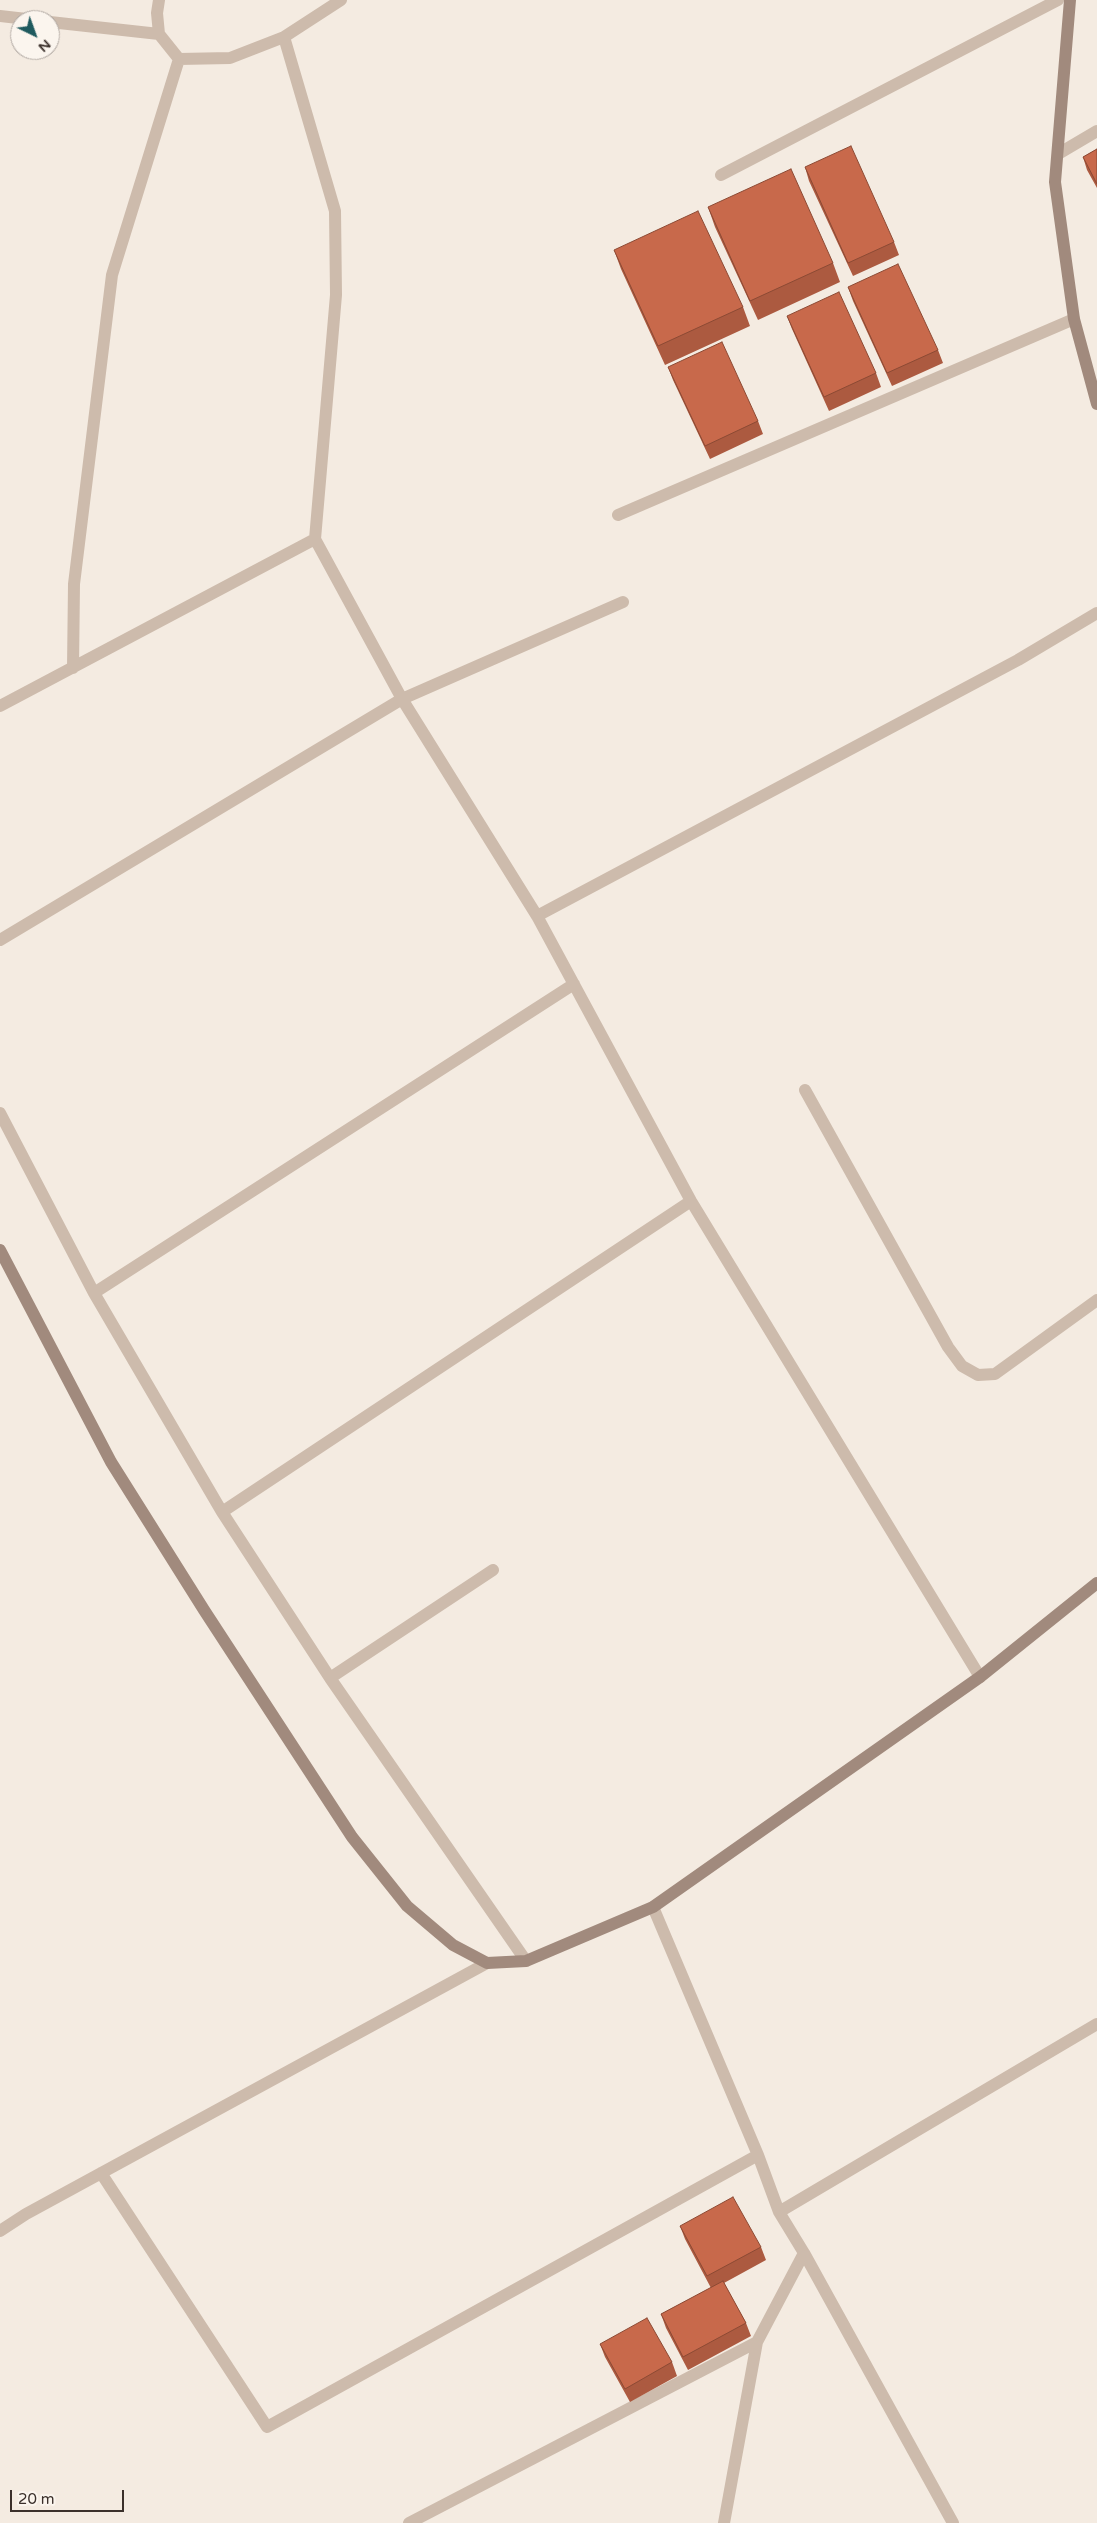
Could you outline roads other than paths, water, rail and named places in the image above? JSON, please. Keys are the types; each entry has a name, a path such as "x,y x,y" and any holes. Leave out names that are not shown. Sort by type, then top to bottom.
{"street":[{"path":"159,0 157,13 159,34 179,59"},
{"path":"179,59 230,58 284,37 341,0"},
{"path":"721,175 1058,0"},
{"path":"1070,0 1055,182 1074,319 1093,370 1097,404"},
{"path":"60,23 159,34"},
{"path":"284,37 335,211 336,295 315,539 402,699 537,916 691,1200 980,1677"},
{"path":"73,668 74,584 112,275 179,59"},
{"path":"1058,154 1097,131"},
{"path":"618,515 1074,319"},
{"path":"0,706 315,539"},
{"path":"0,940 402,699 623,602"},
{"path":"537,916 1018,660 1097,613"},
{"path":"94,1293 574,984"},
{"path":"805,1090 948,1347 962,1366 978,1375 995,1374 1097,1300"},
{"path":"0,1113 94,1293 222,1512 330,1678 526,1961"},
{"path":"222,1512 691,1200"},
{"path":"0,1250 111,1462 204,1610 352,1837 407,1906 453,1945 487,1963"},
{"path":"330,1678 493,1570"},
{"path":"0,2231 26,2214 487,1963 526,1961 653,1907 980,1677 1097,1583"},
{"path":"653,1907 758,2155 778,2212 804,2253 953,2523"},
{"path":"778,2212 1097,2024"},
{"path":"101,2173 267,2427 758,2155"},
{"path":"724,2523 757,2342 804,2253"},
{"path":"409,2523 757,2342"}]}
